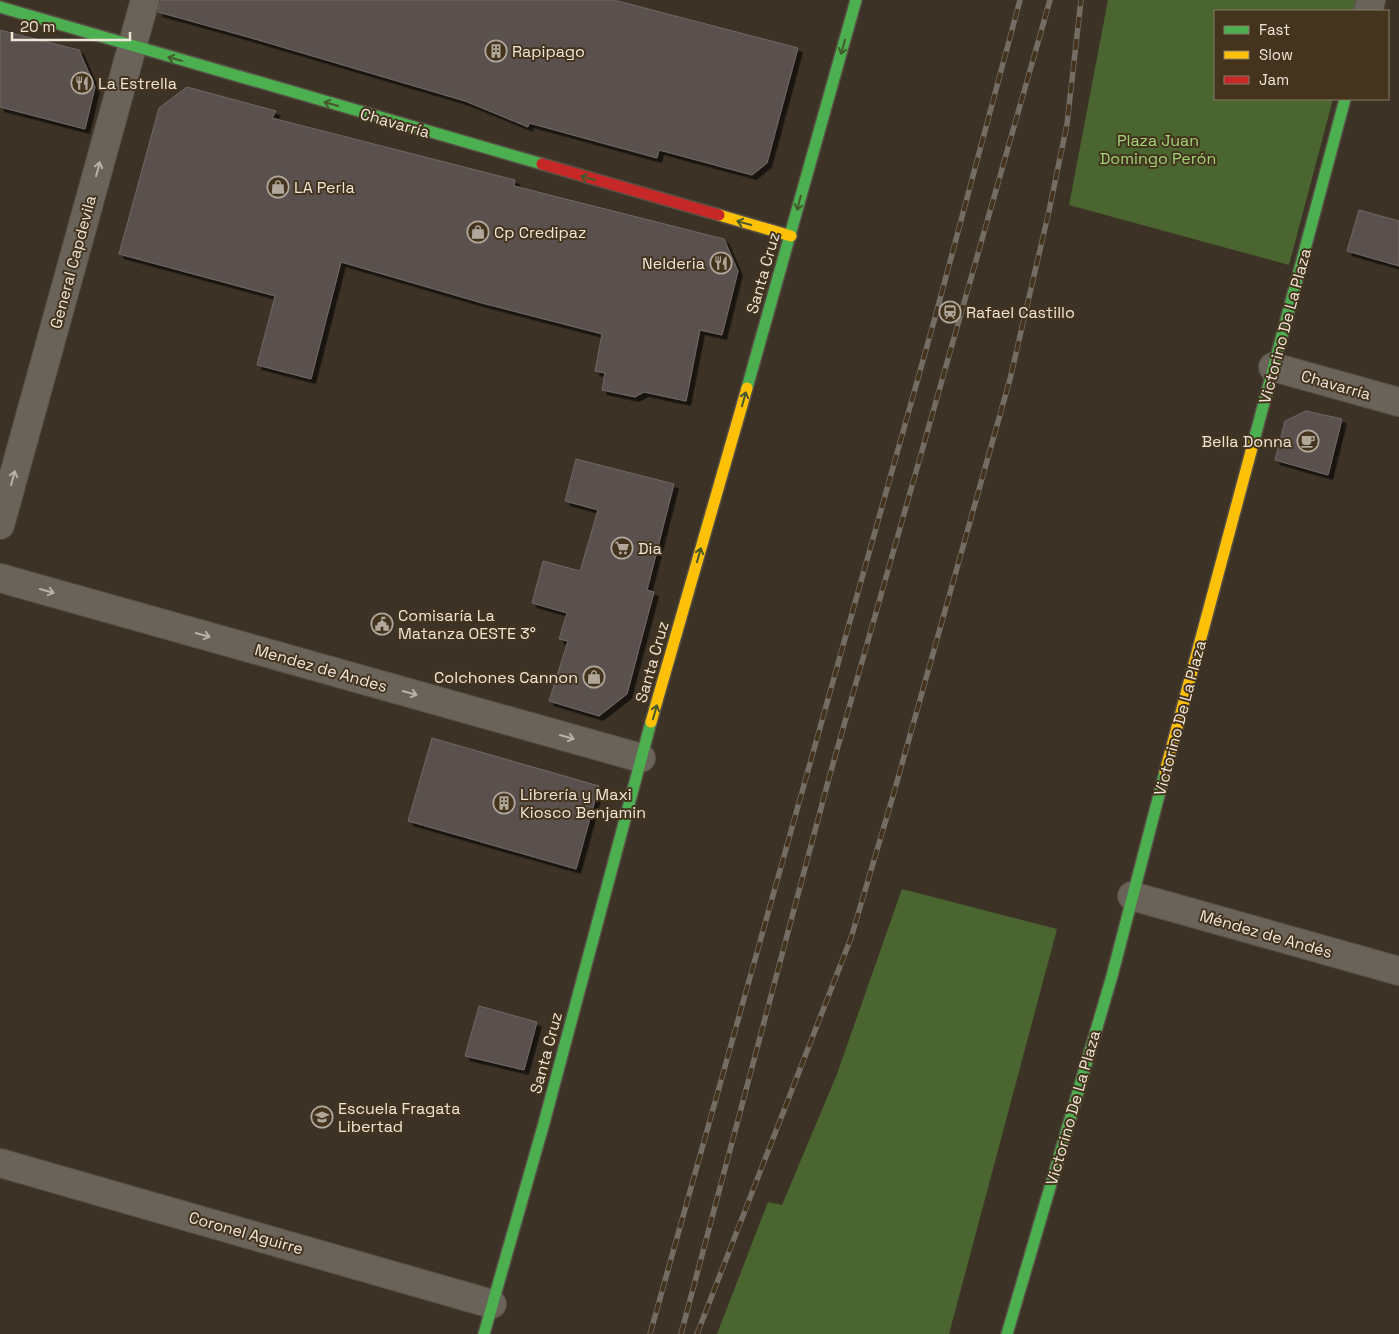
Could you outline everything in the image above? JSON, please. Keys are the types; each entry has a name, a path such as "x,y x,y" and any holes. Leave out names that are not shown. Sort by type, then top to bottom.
{"street":[{"name":"General Capdevila","path":"0,525 145,0"},
{"name":"Santa Cruz","path":"484,1334 544,1124 641,758 791,236 856,0"},
{"name":"Chavarría","path":"0,7 132,47 791,236"},
{"name":"Victorino De La Plaza","path":"1006,1334 1112,976 1345,100"},
{"name":"Chavarría","path":"1273,367 1399,402"},
{"name":"Mendez de Andes","path":"0,578 641,758"},
{"name":"Méndez de Andés","path":"1132,896 1399,972"},
{"name":"Coronel Aguirre","path":"0,1162 492,1304"}],"green space":[{"name":"Plaza Juan Domingo Perón","path":"1108,0 1360,0 1357,10 1214,10 1214,100 1333,100 1289,265 1069,205"},
{"path":"902,889 1057,929 949,1334 717,1334 768,1202 782,1205 837,1074"}],"building":[{"path":"160,0 614,0 798,48 767,163 752,175 659,150 657,158 529,123 528,127 465,101 158,12"},
{"path":"0,30 79,50 95,87 85,129 0,107"},
{"path":"187,87 276,111 272,118 515,180 514,186 724,239 738,271 722,335 700,330 686,401 644,392 635,397 602,390 605,373 595,371 602,334 482,303 341,262 311,379 257,365 275,296 119,254 159,108"},
{"path":"1359,210 1399,221 1399,266 1347,251"},
{"name":"Bella Donna","path":"1306,411 1342,419 1328,475 1275,460 1285,421"},
{"path":"576,459 674,484 647,590 654,592 627,694 599,716 549,701 568,641 559,639 567,613 532,603 543,561 580,571 598,510 565,501"},
{"name":"Librería y Maxi Kiosco Benjamin","path":"432,738 599,786 576,869 408,821"},
{"path":"479,1006 537,1022 524,1070 465,1056"}],"railway":[{"path":"650,1334 936,314 1020,0"},
{"path":"681,1334 829,778 1050,0"},
{"path":"697,1334 851,938 893,796 1010,379 1067,124 1081,0"}],"traffic: fast":[{"path":"747,388 856,0"},
{"path":"0,7 542,164"},
{"path":"1253,444 1345,100"},
{"path":"484,1334 544,1123 651,722"},
{"path":"1007,1334 1112,976 1165,772"}],"traffic: slow":[{"path":"719,215 791,236"},
{"path":"651,722 747,388"},
{"path":"1165,772 1253,444"}],"traffic: jam":[{"path":"542,164 719,215"}],"place":[{"name":"Rapipago","path":"496,51"},
{"name":"La Estrella","path":"82,83"},
{"name":"LA Perla","path":"278,187"},
{"name":"Cp Credipaz","path":"478,232"},
{"name":"Nelderia","path":"721,263"},
{"name":"Rafael Castillo","path":"950,312"},
{"name":"Bella Donna","path":"1308,441"},
{"name":"Dia","path":"622,548"},
{"name":"Comisaría La Matanza OESTE 3°","path":"382,624"},
{"name":"Colchones Cannon","path":"594,677"},
{"name":"Librería y Maxi Kiosco Benjamin","path":"504,803"},
{"name":"Escuela Fragata Libertad","path":"322,1117"}]}
